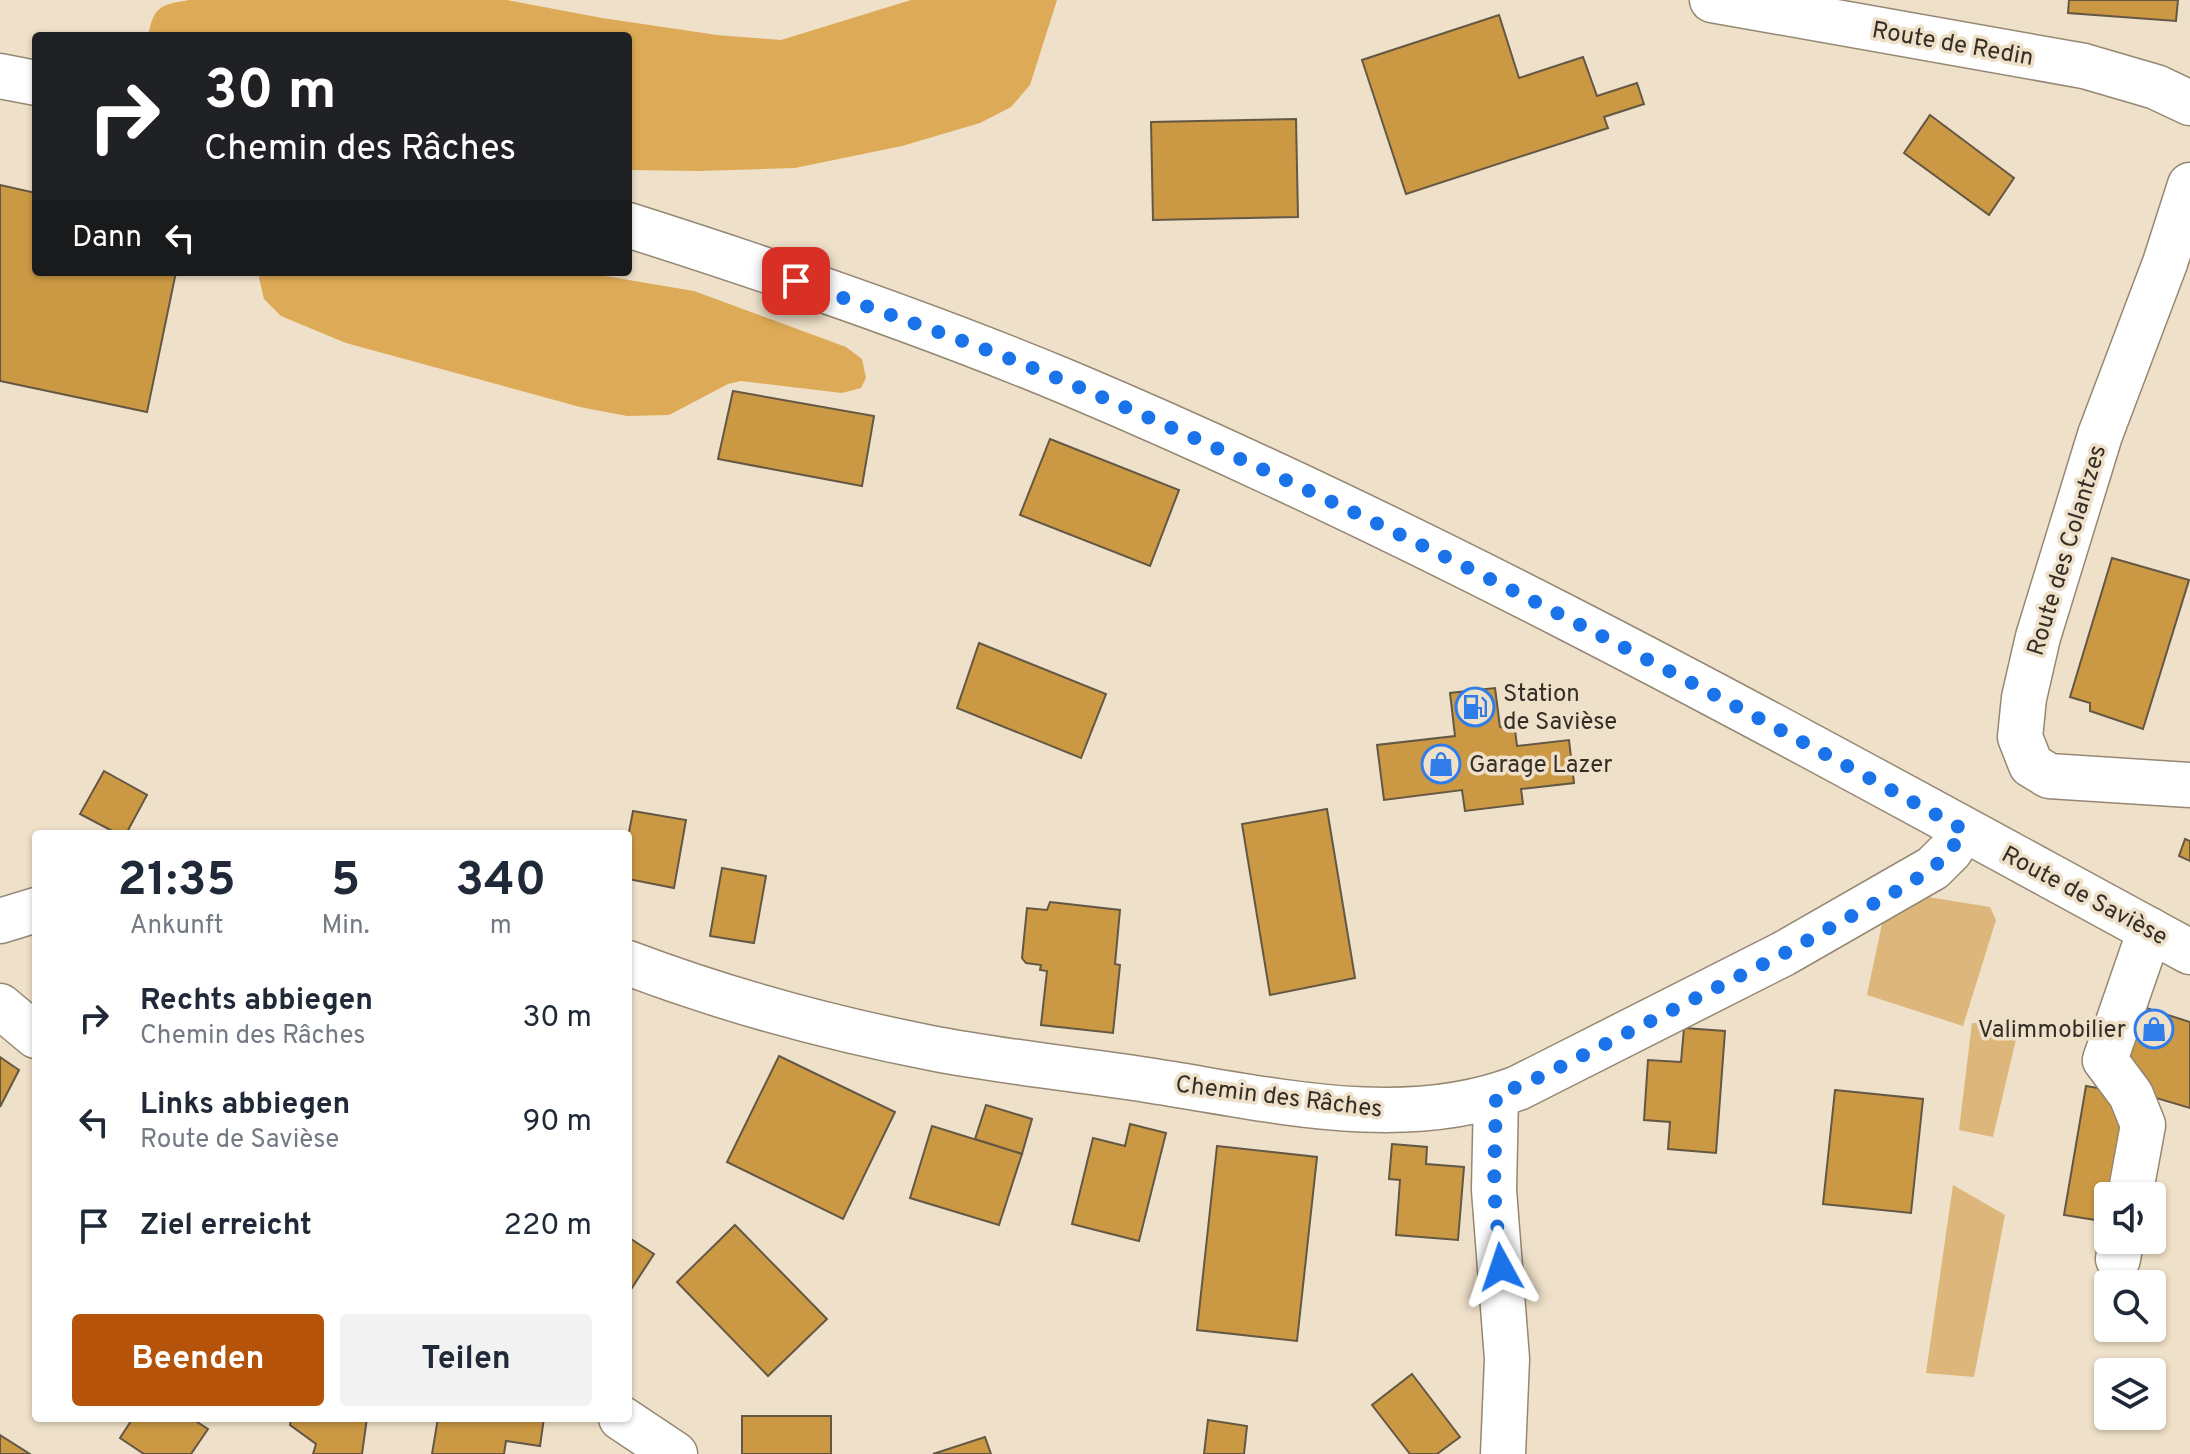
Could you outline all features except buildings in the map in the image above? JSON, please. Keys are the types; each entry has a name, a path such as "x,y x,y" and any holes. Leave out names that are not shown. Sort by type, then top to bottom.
{"street":[{"name":"Route de Redin","path":"1712,0 2084,66 2156,87 2190,103"},
{"path":"0,76 32,82"},
{"name":"Route des Colantzes","path":"2190,185 2165,263 2100,435 2038,637 2024,698 2020,737 2031,765 2049,776 2190,785"},
{"name":"Route de Savièse","path":"632,226 908,321 1067,382 1217,448 1647,658 2190,952"},
{"name":"Chemin des Râches","path":"632,964 741,1001 855,1031 1006,1061 1357,1111 1455,1104 1496,1096 1531,1081 1783,954 1933,868 1950,851 1964,830"},
{"path":"0,921 32,911"},
{"path":"2133,1182 2143,1125 2131,1095 2105,1060 2150,930"},
{"path":"0,1006 32,1033"},
{"path":"1496,1096 1494,1190 1507,1359 1503,1454"},
{"path":"627,1422 675,1454"}],"shaded area":[{"path":"189,0 507,0 717,35 781,40 911,0 1057,0 1030,85 1011,107 980,123 902,146 795,168 699,171 632,170 632,32 149,32 156,13 171,4"},
{"path":"605,276 694,291 846,347 862,359 866,378 861,388 842,393 741,381 728,384 669,415 627,416 580,407 346,343 281,316 264,299 259,278"},
{"path":"1928,897 1990,907 1996,920 1963,1026 1867,995 1883,919"},
{"path":"1972,1023 1995,1023 2017,1035 1993,1137 1959,1130"},
{"path":"1953,1185 2005,1215 1974,1377 1926,1373"}],"place":[{"name":"Station de Savièse","path":"1475,707"},
{"name":"Garage Lazer","path":"1441,764"},
{"name":"Valimmobilier","path":"2154,1029"}],"route":[{"path":"796,281 1067,382 1217,448 1647,658 1964,830 1950,851 1933,868 1902,888 1783,954 1518,1088 1496,1096 1494,1190 1501,1267"}]}
